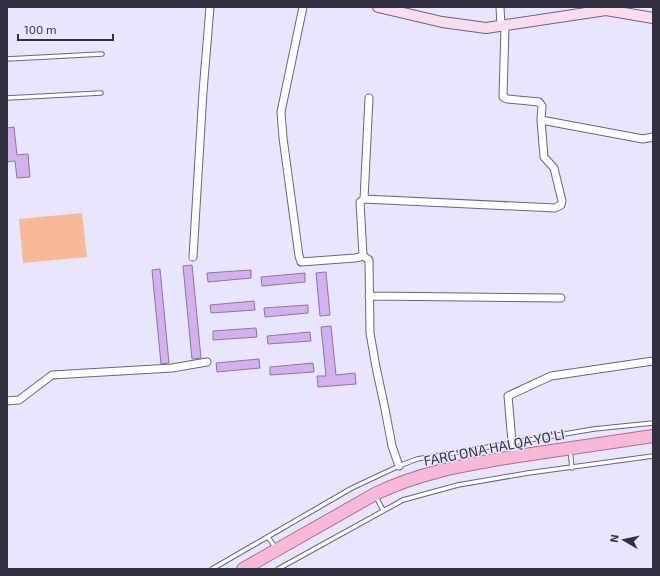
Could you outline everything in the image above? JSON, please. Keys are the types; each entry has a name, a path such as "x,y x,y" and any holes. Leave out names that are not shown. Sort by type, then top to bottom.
{"main road":[{"name":"FARG‘ONA HALQA YO‘LI","path":"243,569 375,494 391,486 428,473 476,463 653,436"}],"street":[{"path":"193,257 203,92 210,7"},
{"path":"303,7 281,112 283,138 299,256 301,262 355,258 362,255"},
{"path":"378,7 442,22 486,28 606,10 653,18"},
{"path":"364,199 555,208 561,205 562,201 554,168 544,157 542,106 539,102 507,99 503,97 503,26 500,7"},
{"path":"369,98 364,199 360,202 362,255 368,260 370,333 392,446 399,466"},
{"path":"542,120 643,139 653,137"},
{"path":"369,296 561,298"},
{"path":"515,457 512,442 508,396 551,376 653,361"},
{"path":"7,401 19,400 52,375 172,368 207,362"}],"lane":[{"path":"7,60 102,54"},
{"path":"7,98 100,93"},
{"path":"212,569 352,488 399,466 430,457 512,442 594,429 653,423"},
{"path":"570,448 572,468"},
{"path":"278,569 403,500 458,485 528,473 653,456"},
{"path":"375,494 383,510"},
{"path":"268,537 277,550"}],"shaded area":[{"path":"82,213 87,257 23,263 19,219"}],"building":[{"path":"14,127 17,155 28,154 30,177 17,178 15,161 7,162 7,128"},
{"path":"192,265 201,358 192,359 183,266"},
{"path":"160,269 169,363 161,364 152,270"},
{"path":"251,270 251,278 208,282 207,273"},
{"path":"326,272 330,315 320,316 316,273"},
{"path":"305,273 305,282 262,286 261,277"},
{"path":"254,301 255,310 211,313 210,305"},
{"path":"308,305 308,313 265,317 264,308"},
{"path":"331,326 336,375 355,373 356,384 318,387 317,376 326,376 321,327"},
{"path":"256,328 257,337 213,340 213,331"},
{"path":"310,332 311,341 268,344 267,336"},
{"path":"259,359 260,368 217,372 216,363"},
{"path":"313,363 314,372 270,375 270,367"}]}
